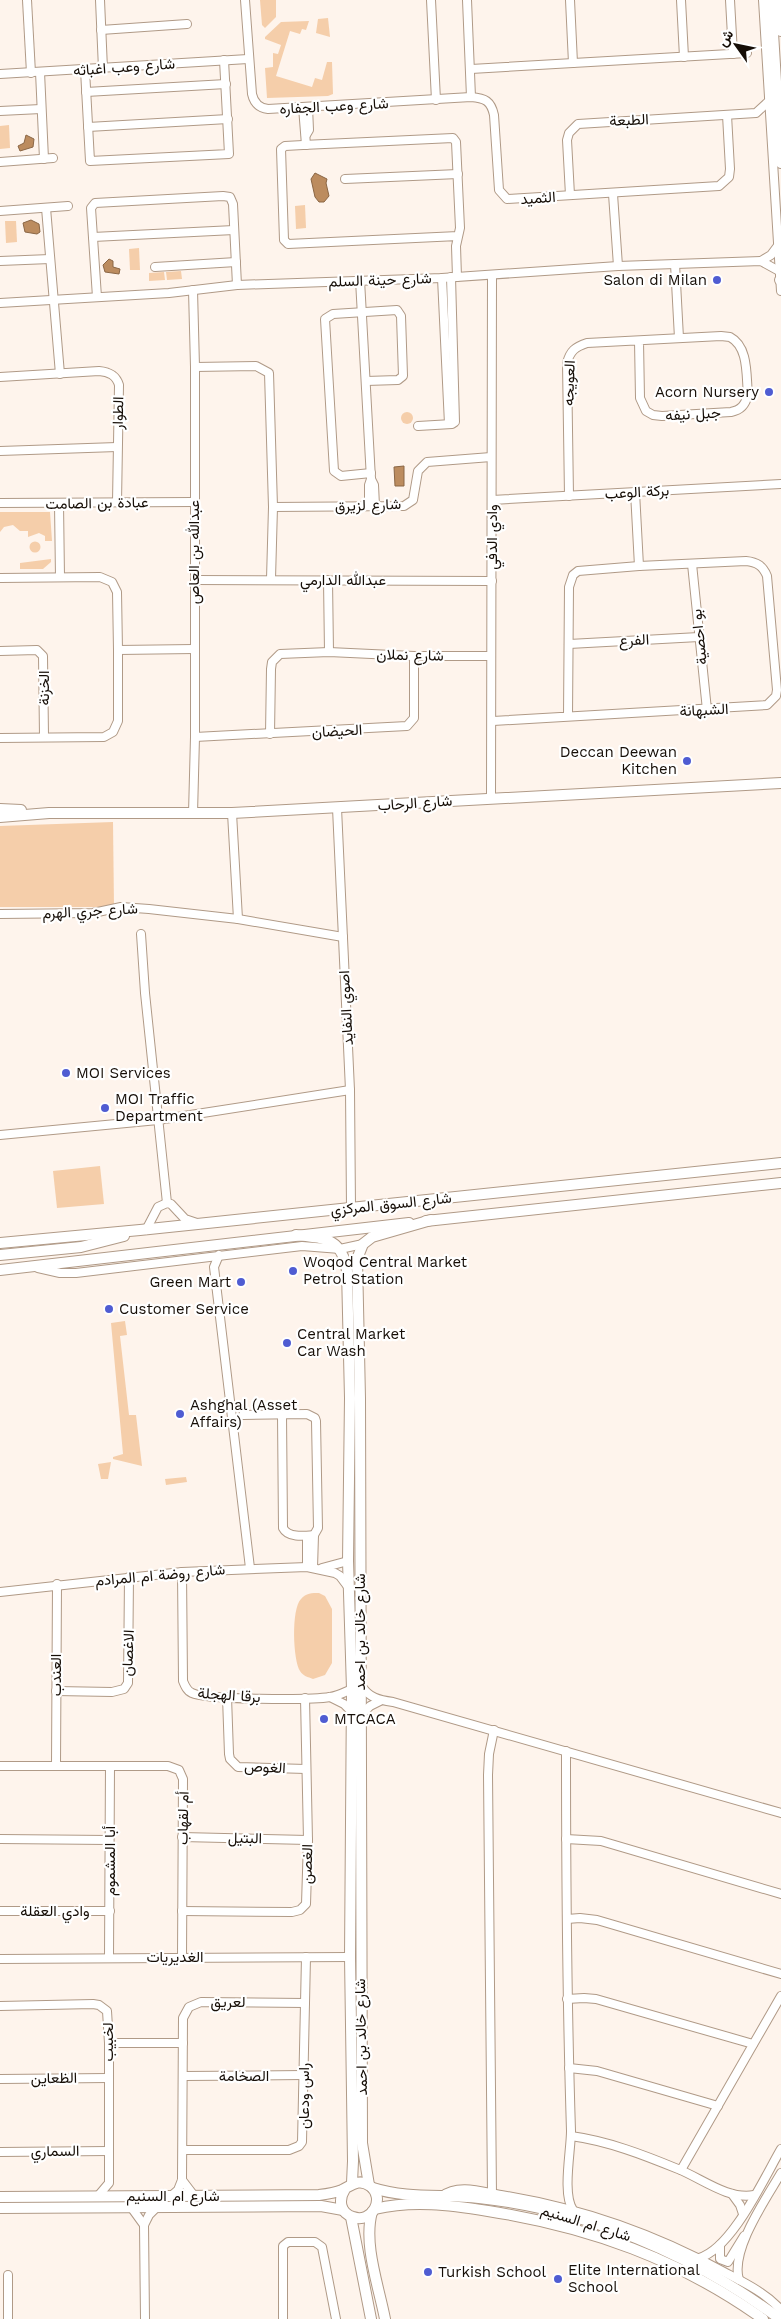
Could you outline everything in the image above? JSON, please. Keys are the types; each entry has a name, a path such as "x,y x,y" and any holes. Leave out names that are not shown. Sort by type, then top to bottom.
{"main road":[{"path":"771,0 781,163"},
{"path":"779,0 781,31"},
{"name":"شارع الرحاب","path":"0,809 49,813 232,813 781,784"},
{"name":"شارع الرحاب","path":"0,817 49,813"},
{"name":"شارع السوق المركزي","path":"0,1241 13,1242 143,1230 781,1163"},
{"name":"شارع السوق المركزي","path":"3,1270 296,1235 781,1183"},
{"path":"363,1244 380,1234 431,1220"},
{"path":"0,1255 94,1245 143,1230"},
{"path":"296,1235 325,1238 340,1249"},
{"name":"شارع خالد بن احمد","path":"363,1244 356,1259 360,1398 356,1713 362,2144 371,2187"},
{"name":"شارع خالد بن احمد","path":"340,1249 346,1261 348,1297 350,1398 348,1561 356,1686"},
{"name":"شارع خالد بن احمد","path":"348,2186 353,2161 350,1957 356,1713"},
{"path":"371,2319 347,2213 341,2198 348,2186 363,2182 371,2187 377,2198 369,2223 369,2238 385,2319"},
{"name":"شارع ام السنيم","path":"0,2197 319,2195 348,2186"},
{"name":"شارع ام السنيم","path":"371,2187 395,2194 479,2198 538,2208 612,2229 690,2263 729,2285 780,2319"},
{"name":"شارع ام السنيم","path":"374,2210 405,2203 467,2208 548,2221 659,2258 724,2293 763,2319"},
{"name":"شارع ام السنيم","path":"0,2208 321,2206 347,2213"},
{"path":"347,2213 362,2218 374,2210"}],"street":[{"path":"27,0 31,73"},
{"path":"100,0 103,69"},
{"name":"شارع وعب الجفاره","path":"245,0 252,94 256,104 268,110 471,97 488,100"},
{"path":"430,0 436,100"},
{"path":"467,0 471,97"},
{"path":"570,0 573,63"},
{"path":"681,0 684,57"},
{"path":"730,0 733,54"},
{"path":"763,0 781,291"},
{"path":"101,30 187,24"},
{"path":"471,69 747,53"},
{"name":"شارع وعب اغباثه","path":"0,74 248,59"},
{"path":"85,70 89,158 93,162 229,154 224,60"},
{"path":"40,72 44,159"},
{"path":"86,92 226,84"},
{"name":"الثميد","path":"488,100 494,115 499,190 504,198 613,194 713,187 725,182 730,169 727,115"},
{"path":"769,101 756,113 770,122"},
{"path":"305,107 303,131 306,135 306,145"},
{"path":"0,111 41,109"},
{"name":"الطبعة","path":"570,195 567,140 569,133 578,124 756,113"},
{"path":"88,127 228,119"},
{"path":"452,424 454,277 456,246 460,228 456,142 453,138 285,146 280,152 284,240 286,243 458,236"},
{"path":"0,162 53,158"},
{"path":"345,179 458,174"},
{"path":"613,194 618,266"},
{"path":"97,298 91,208 94,203 223,196 232,200 237,285"},
{"path":"0,212 68,206"},
{"path":"46,208 52,300 60,374"},
{"path":"93,237 234,230"},
{"path":"777,247 771,255 761,261 780,277"},
{"path":"0,261 50,259"},
{"name":"شارع حينة السلم","path":"0,303 97,298 237,285 442,278 618,266 761,261"},
{"path":"155,266 236,262"},
{"path":"675,264 679,338"},
{"name":"وادي الدفي","path":"491,799 493,721 491,656 492,275"},
{"path":"442,278 452,424"},
{"path":"360,280 371,476 374,485 372,506"},
{"name":"عبدالله بن العاص","path":"193,290 195,367 195,737 193,814"},
{"path":"366,381 398,380 403,376 401,316 399,312 394,310 330,315 325,319 334,471 341,476 371,476"},
{"name":"العويجه","path":"569,496 567,363 573,349 587,343 679,338 721,336 737,341"},
{"name":"جبل نيفه","path":"639,341 642,405 646,411 653,415 662,416 731,412 743,406 748,395 743,352 737,341"},
{"path":"195,367 256,366 269,372 273,507 271,579"},
{"name":"الطوار","path":"0,377 107,372 117,379 119,385 117,502"},
{"path":"418,426 452,424"},
{"name":"الطوار","path":"0,452 117,447"},
{"name":"شارع لزيرق","path":"273,507 404,506 409,504 416,494 418,471 427,462 491,457"},
{"name":"بركة الوعب","path":"492,500 781,484"},
{"path":"635,492 639,566"},
{"name":"عبادة بن الصامت","path":"0,503 194,502"},
{"path":"59,504 60,577"},
{"name":"الشبهانة","path":"493,721 760,707 772,702 778,690 777,636 767,576 759,564 746,561 639,566 586,570 574,575 568,587 568,716"},
{"name":"بو احصية","path":"692,564 707,710"},
{"path":"0,578 100,577 112,582 117,592 118,650 118,721 113,732 104,736 0,738"},
{"name":"عبدالله الدارمي","path":"195,580 492,581"},
{"path":"328,580 329,652"},
{"name":"الفرع","path":"569,644 699,637"},
{"path":"118,650 194,649"},
{"name":"الخزنة","path":"0,651 37,650 43,656 44,736"},
{"name":"شارع نملان","path":"270,734 271,669 275,658 286,653 329,652 414,656 491,656"},
{"name":"الحيضان","path":"195,737 407,726 414,718 414,656"},
{"name":"اصوي النفايد","path":"338,808 350,1090 351,1208"},
{"path":"232,813 238,918"},
{"name":"شارع جري الهرم","path":"0,914 93,913 121,907 238,918 343,937"},
{"path":"141,934 167,1203"},
{"path":"0,1135 158,1120 350,1090"},
{"path":"143,1230 158,1207 167,1203 171,1204 186,1219 198,1224"},
{"name":"شارع السوق المركزي","path":"31,1266 60,1273 76,1273 204,1256 302,1246 340,1249 363,1244"},
{"path":"219,1255 214,1267 250,1568"},
{"path":"204,1256 214,1267"},
{"path":"243,1415 307,1414 316,1421 318,1528 310,1535 288,1534 283,1528 282,1415"},
{"path":"310,1535 313,1568"},
{"name":"شارع روضة ام المرادم","path":"0,1592 56,1584 182,1572 250,1568 313,1568 348,1561"},
{"name":"شارع روضة ام المرادم","path":"313,1568 340,1576 349,1588"},
{"name":"برقا الهجلة","path":"182,1572 185,1687 193,1694 227,1697 330,1697 356,1686"},
{"name":"الاغصان","path":"56,1691 112,1692 124,1688 128,1683 129,1577"},
{"name":"العندب","path":"56,1584 56,1766"},
{"path":"356,1686 380,1701 393,1702 494,1730 781,1813"},
{"name":"الغوص","path":"227,1697 228,1754 233,1763 238,1767 306,1769"},
{"path":"330,1697 356,1713 380,1701"},
{"name":"الغصن","path":"182,1911 292,1912 300,1910 306,1900 308,1840 305,1698"},
{"path":"492,2194 488,1775 490,1746 494,1730"},
{"path":"566,1751 567,1999 571,2136 568,2198 573,2210"},
{"name":"أم لقهاب","path":"0,1766 168,1766 179,1770 183,1779 182,1957"},
{"name":"أبا المشموم","path":"109,1957 110,1766"},
{"name":"البتيل","path":"182,1836 308,1840"},
{"path":"0,1839 109,1840"},
{"path":"566,1839 601,1841 781,1894"},
{"name":"وادي العقلة","path":"0,1911 110,1911"},
{"path":"567,1920 580,1918 597,1920 781,1974"},
{"name":"راس ودعان","path":"183,2150 289,2150 299,2146 304,2137 306,1957"},
{"name":"الغديريات","path":"0,1959 350,1957"},
{"path":"682,2170 781,1996"},
{"path":"567,1999 596,1999 753,2044"},
{"name":"لعريق","path":"182,2180 184,2018 189,2006 194,2004 305,2003"},
{"name":"لخبيب","path":"0,2006 99,2006 107,2012 109,2043 109,2183"},
{"path":"109,2043 183,2043"},
{"path":"569,2068 597,2071 718,2106"},
{"name":"الصخامة","path":"184,2076 304,2075"},
{"name":"الظعاين","path":"0,2079 108,2078"},
{"path":"571,2136 619,2146 682,2170 732,2194 741,2196 754,2195"},
{"path":"698,2258 712,2252 720,2245 743,2214 781,2148"},
{"name":"السماري","path":"0,2152 109,2150"},
{"path":"739,2280 737,2261 750,2230 781,2172"},
{"path":"182,2180 195,2197"},
{"path":"170,2197 178,2190 182,2180"},
{"path":"98,2196 109,2183 121,2196"},
{"path":"442,2196 456,2189 492,2194 560,2206 633,2229 698,2258 739,2280 781,2310"},
{"path":"732,2194 738,2201 743,2214"},
{"path":"560,2206 568,2198"},
{"path":"131,2207 144,2225"},
{"path":"145,2319 144,2225 149,2215 157,2207"},
{"path":"720,2245 720,2260 728,2262 738,2243 750,2230"},
{"path":"283,2319 283,2248 288,2242 315,2242 322,2247 336,2319"},
{"path":"8,2276 8,2319"}],"shaded area":[{"path":"260,0 276,0 276,17 265,28 262,25"},
{"path":"328,18 330,37 316,33 318,19"},
{"path":"309,21 306,30 302,29 300,34 290,31 276,76 312,87 315,78 322,80 327,62 332,62 333,94 328,96 267,98 265,68 273,67 273,53 278,54 281,45 265,39 265,37 281,22"},
{"path":"9,125 10,148 0,149 0,126"},
{"path":"26,135 34,139 33,147 20,151 18,146 24,143"},
{"path":"315,173 327,179 329,196 324,202 319,202 315,197 311,179"},
{"path":"305,205 306,228 296,229 295,206"},
{"path":"31,220 39,224 40,232 37,234 25,232 23,223"},
{"path":"5,221 16,221 17,242 6,243"},
{"path":"139,248 140,270 130,270 129,249"},
{"path":"109,259 113,261 113,267 120,269 119,274 105,272 103,265"},
{"path":"181,271 182,279 167,280 166,272"},
{"path":"164,272 165,280 149,281 149,273"},
{"path":"405,412 409,412 413,418 409,424 405,424 401,420 401,416"},
{"path":"404,466 404,486 395,486 394,467"},
{"path":"0,512 50,512 52,541 45,541 45,536 39,533 28,537 28,531 20,531 13,525 4,527 0,532"},
{"path":"35,541 41,547 35,553 29,547"},
{"path":"51,559 51,562 43,569 20,569 20,563"},
{"path":"113,822 114,907 0,907 0,826"},
{"path":"100,1166 104,1204 57,1208 53,1171"},
{"path":"125,1321 127,1335 120,1336 129,1415 136,1415 142,1466 113,1459 113,1457 123,1454 111,1323"},
{"path":"111,1462 108,1479 101,1479 98,1464"},
{"path":"186,1477 187,1482 166,1485 165,1479"},
{"path":"319,1593 325,1596 332,1609 332,1663 325,1675 313,1679 300,1671 296,1657 294,1623 301,1599 307,1594"}],"place":[{"name":"Salon di Milan","path":"717,280"},
{"name":"Acorn Nursery","path":"769,392"},
{"name":"Deccan Deewan Kitchen","path":"687,761"},
{"name":"MOI Services","path":"66,1073"},
{"name":"MOI Traffic Department","path":"105,1108"},
{"name":"Woqod Central Market Petrol Station","path":"293,1271"},
{"name":"Green Mart","path":"241,1282"},
{"name":"Customer Service","path":"109,1309"},
{"name":"Central Market Car Wash","path":"287,1343"},
{"name":"Ashghal (Asset Affairs)","path":"180,1414"},
{"name":"MTCACA","path":"324,1719"},
{"name":"Turkish School","path":"428,2272"},
{"name":"Elite International School","path":"558,2279"}]}
